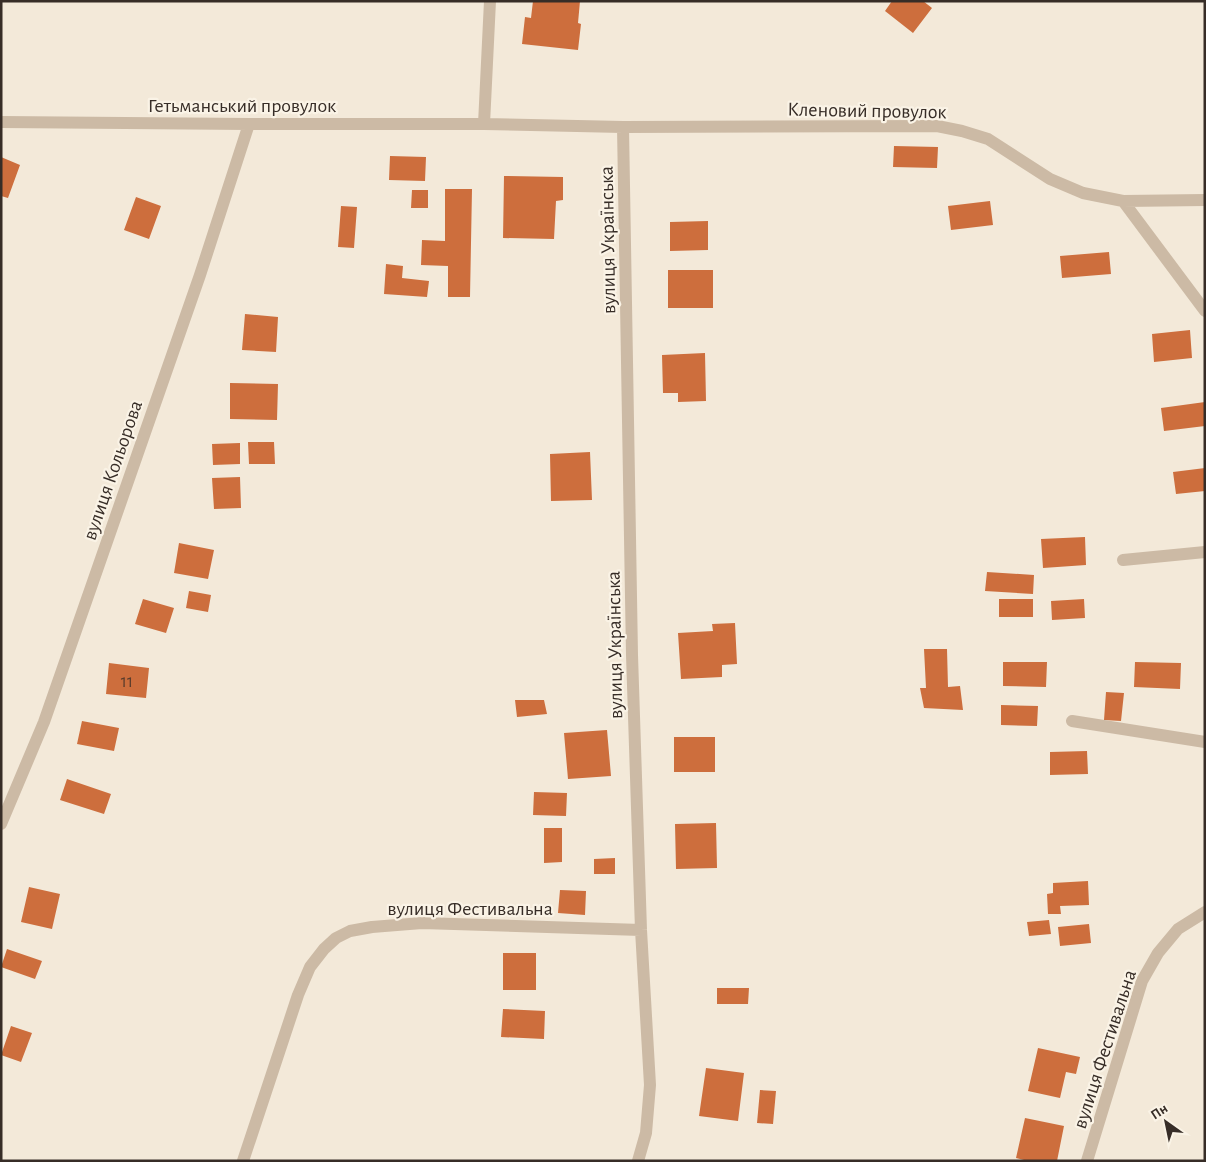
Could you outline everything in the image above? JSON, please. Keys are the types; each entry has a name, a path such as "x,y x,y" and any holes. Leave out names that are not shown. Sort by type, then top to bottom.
{"street":[{"path":"484,124 490,1"},
{"name":"Гетьманський провулок","path":"1,122 484,124 623,127"},
{"name":"вулиця Кольорова","path":"1,824 51,703 200,275 249,124"},
{"name":"Кленовий провулок","path":"623,127 937,126 988,139 1050,179 1083,193 1123,201 1205,200"},
{"name":"вулиця Українська","path":"623,127 632,654 641,930 650,1085 646,1133 638,1161"},
{"path":"1123,201 1205,311"},
{"path":"1123,560 1205,552"},
{"path":"1072,722 1205,742"},
{"name":"вулиця Фестивальна","path":"1087,1161 1142,981 1158,953 1178,929 1205,912"},
{"name":"вулиця Фестивальна","path":"243,1161 298,995 310,967 324,949 336,938 350,931 372,927 422,924 641,930"}],"building":[{"path":"533,1 580,1 578,23 581,24 578,50 522,44 525,17 531,18"},
{"path":"892,1 923,1 932,8 913,33 885,11"},
{"path":"894,146 938,147 937,168 893,167"},
{"path":"390,156 426,157 425,181 389,180"},
{"path":"1,157 20,165 8,198 1,196"},
{"path":"504,176 563,177 563,200 556,201 554,239 503,238"},
{"path":"445,189 472,189 470,297 448,297 448,266 421,265 422,240 445,241"},
{"path":"412,190 428,190 428,208 411,208"},
{"path":"136,197 161,206 149,239 124,230"},
{"path":"990,201 993,225 951,230 948,206"},
{"path":"341,206 357,207 354,248 338,247"},
{"path":"708,221 708,250 670,251 670,222"},
{"path":"1109,252 1111,274 1062,278 1060,256"},
{"path":"386,264 403,266 402,278 429,281 427,297 384,294"},
{"path":"668,270 713,270 713,308 668,308"},
{"path":"245,314 278,317 276,352 242,350"},
{"path":"1190,330 1192,358 1154,362 1152,334"},
{"path":"705,353 706,401 678,402 678,393 663,393 662,355"},
{"path":"230,383 278,384 277,420 230,419"},
{"path":"1205,402 1205,426 1164,431 1161,408"},
{"path":"248,442 274,442 275,464 249,464"},
{"path":"240,443 240,464 213,465 212,444"},
{"path":"590,452 592,500 551,501 550,454"},
{"path":"1205,468 1205,491 1176,494 1173,472"},
{"path":"240,477 241,508 214,509 212,478"},
{"path":"1085,537 1086,565 1043,568 1041,539"},
{"path":"179,543 214,550 208,579 174,573"},
{"path":"987,572 1034,575 1033,594 985,591"},
{"path":"189,591 211,595 208,612 186,608"},
{"path":"143,599 174,608 166,633 135,624"},
{"path":"999,599 1033,599 1033,617 999,617"},
{"path":"1084,599 1085,618 1052,620 1051,601"},
{"path":"735,623 737,664 722,665 722,677 681,679 678,633 713,631 712,624"},
{"path":"924,649 947,649 948,687 960,686 963,710 924,708 920,688 926,688"},
{"path":"1003,662 1047,662 1046,687 1003,686"},
{"path":"1135,662 1181,663 1180,689 1134,687"},
{"path":"109,663 149,668 146,698 106,694"},
{"path":"1106,692 1124,693 1121,721 1104,720"},
{"path":"515,700 544,700 547,714 517,717"},
{"path":"1001,705 1038,706 1037,726 1001,725"},
{"path":"82,721 119,728 114,751 77,744"},
{"path":"607,730 611,776 568,779 564,733"},
{"path":"674,737 715,737 715,772 674,772"},
{"path":"1087,751 1088,774 1050,775 1050,752"},
{"path":"67,779 111,794 104,814 60,800"},
{"path":"534,792 567,793 566,816 533,815"},
{"path":"716,823 717,868 676,869 675,824"},
{"path":"544,828 562,828 562,862 544,863"},
{"path":"615,858 615,874 594,874 594,859"},
{"path":"1088,881 1089,905 1060,906 1061,914 1048,914 1047,894 1053,893 1053,883"},
{"path":"29,887 60,894 52,929 21,922"},
{"path":"560,890 586,891 585,915 558,913"},
{"path":"1049,920 1051,934 1029,936 1027,922"},
{"path":"1089,924 1091,943 1060,946 1058,927"},
{"path":"7,949 42,961 35,979 1,967"},
{"path":"503,953 536,953 536,990 503,990"},
{"path":"717,988 749,988 748,1004 717,1004"},
{"path":"503,1009 545,1011 544,1039 501,1037"},
{"path":"11,1026 32,1033 21,1062 1,1055"},
{"path":"1038,1048 1080,1057 1076,1074 1066,1072 1060,1098 1028,1091"},
{"path":"706,1068 744,1073 738,1121 699,1116"},
{"path":"760,1090 776,1091 773,1124 757,1123"},
{"path":"1025,1118 1064,1126 1057,1161 1028,1161 1016,1158"}]}
